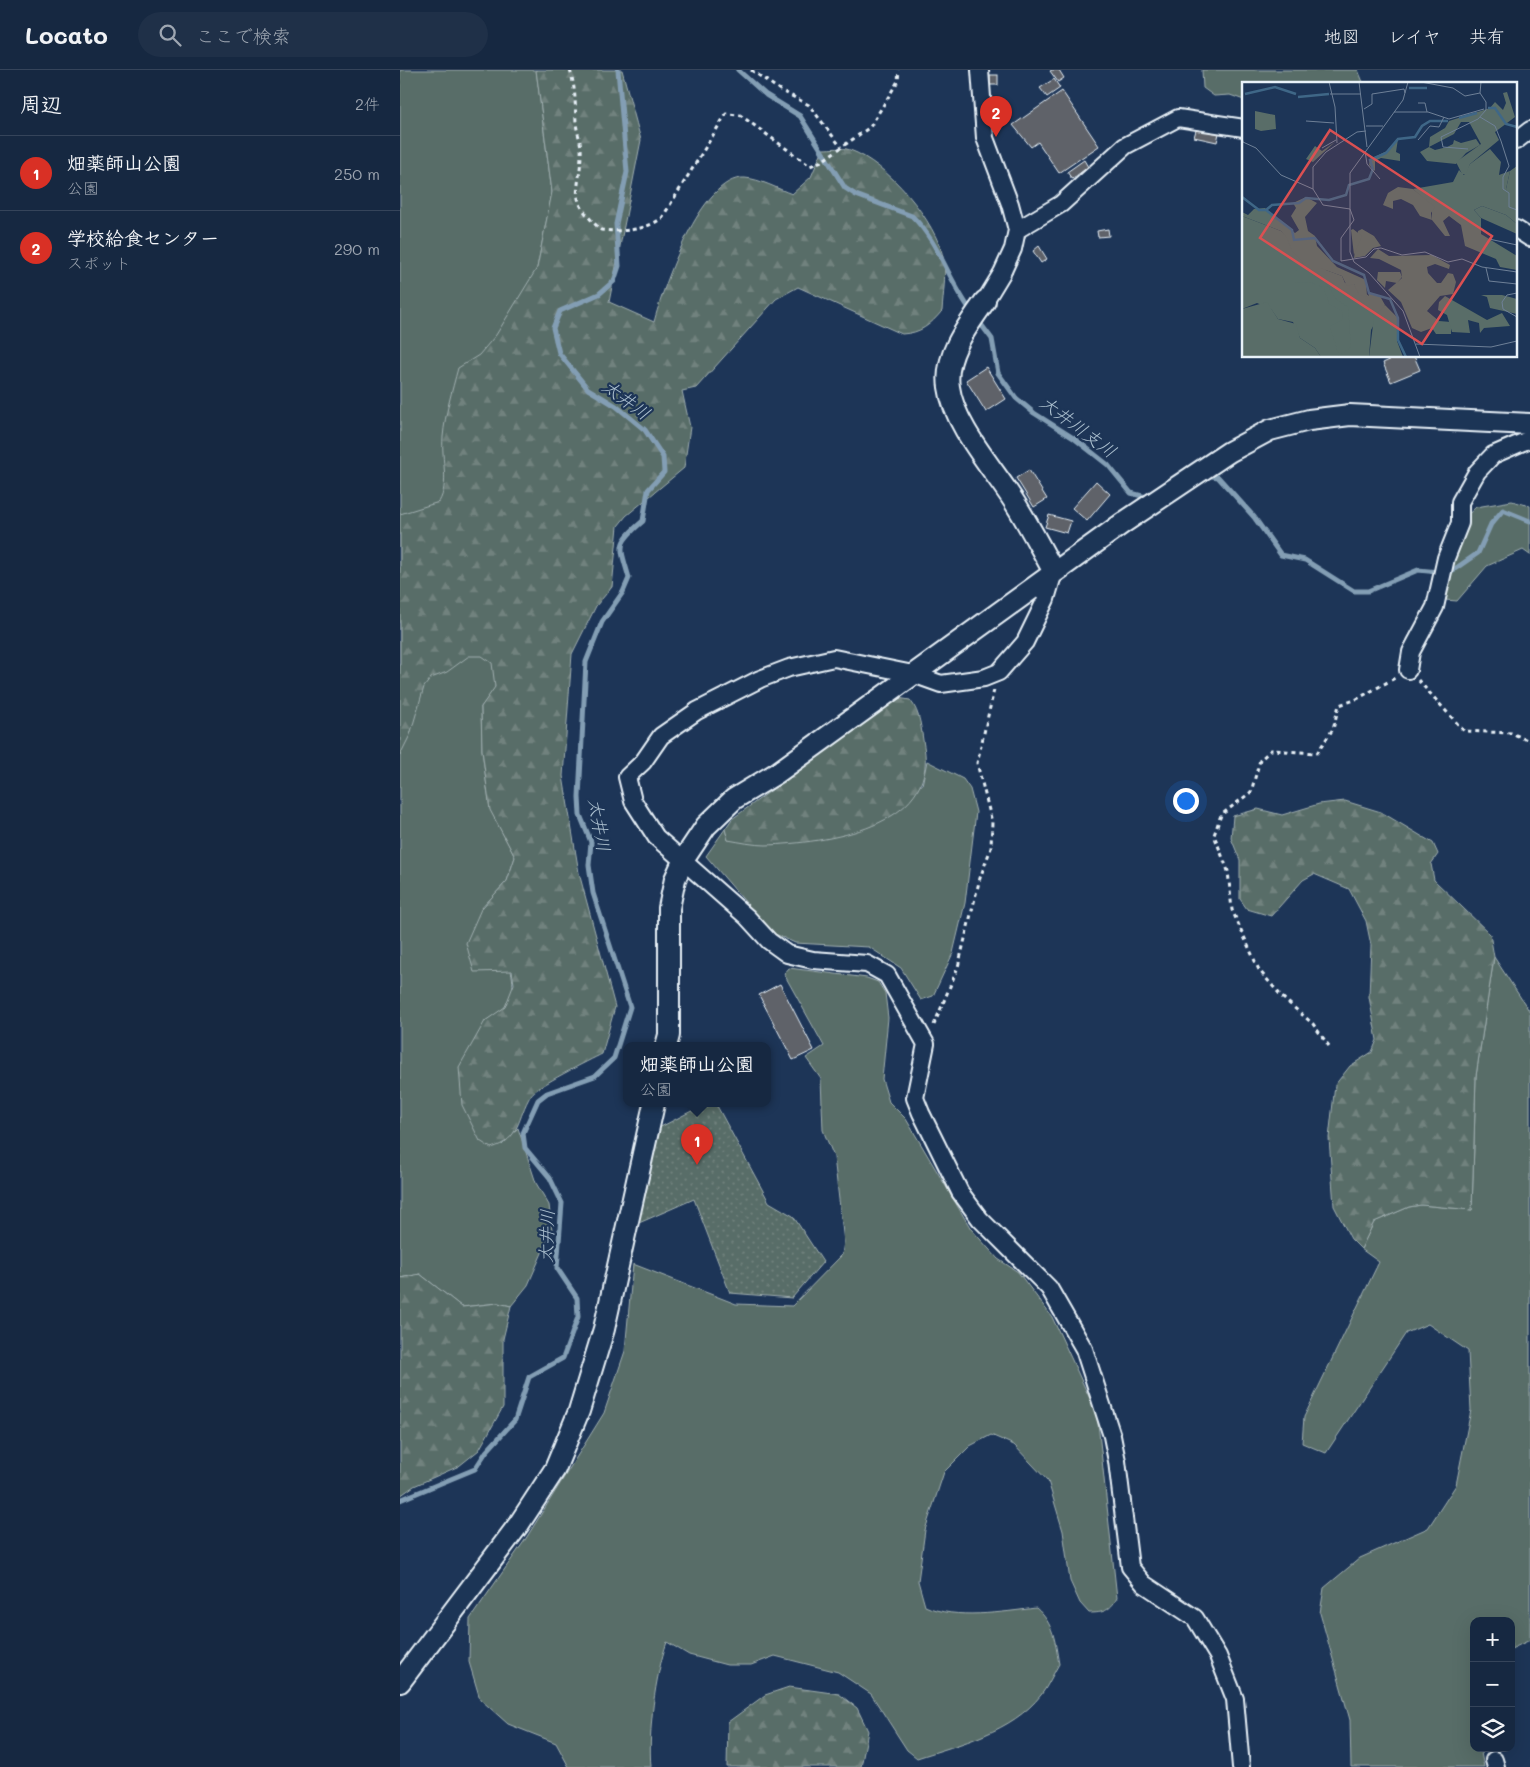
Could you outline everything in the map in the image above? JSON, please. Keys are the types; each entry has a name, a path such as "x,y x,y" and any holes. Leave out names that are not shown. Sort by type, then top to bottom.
{"street":[{"path":"980,70 985,138 1010,204 1017,230 1012,249 1002,273 958,344 949,373 948,388 957,413 1032,530 1054,572 1046,599 1025,642 998,672 984,678 941,684 913,674 834,658 789,668 760,679 697,711 661,736 643,762 627,777 633,801 656,836 747,917 768,941 787,954 814,960 867,964 887,975 926,1044 915,1098 960,1192 980,1219 1049,1288 1084,1349 1112,1436 1117,1461 1130,1567 1144,1584 1195,1618 1218,1656 1234,1699 1241,1767"},
{"path":"1017,230 1061,204 1125,146 1178,118 1242,128"},
{"path":"1518,139 1530,130"},
{"path":"1518,229 1530,238"},
{"path":"667,1042 669,1035 669,908 675,879 684,859 706,826 734,800 777,773 1123,523 1229,452 1270,430 1309,420 1350,415 1530,424"},
{"path":"1408,670 1411,652 1435,607 1446,558 1460,523 1460,502 1477,472 1492,455 1530,439"},
{"path":"400,1682 519,1524 555,1469 579,1411 604,1329 653,1107"}],"path":[{"path":"570,70 576,88 576,124 581,152 576,193 584,213 601,230 612,231 625,231 652,225 662,218 726,114 740,115 810,166 822,161 870,127 898,81 899,70"},
{"path":"751,70 780,90 809,105 841,147"},
{"path":"1329,1046 1313,1024 1283,998 1259,970 1232,910 1228,871 1214,834 1221,815 1251,792 1260,760 1271,750 1317,753 1333,729 1339,705 1355,700 1408,670 1438,700 1464,731 1511,733 1530,741"},
{"path":"926,1044 958,967 980,878 991,848 992,822 977,763 998,672"}],"green space":[{"path":"400,70 536,70 552,193 537,268 495,688 481,707 482,750 490,809 515,857 507,881 481,909 507,958 513,985 511,997 504,1008 485,1021 502,1145 518,1128 536,1183 549,1205 552,1230 528,1285 511,1306 498,1303 462,1307 420,1274 400,1278"},
{"path":"536,70 622,70 641,140 609,302 654,322 666,285 686,236 699,213 713,194 729,182 745,178 763,182 792,194 811,177 823,149 847,149 864,157 879,167 908,195 932,229 939,245 944,261 945,280 942,311 920,330 902,334 798,287 776,299 696,388 682,391 690,427 684,468 626,516 618,526 612,587 596,606 572,654 563,776 579,873 615,1007 602,1054 535,1091 526,1103 513,1134 501,1144 491,1148 480,1141 462,1105 459,1067 485,1021 505,1007 514,984 512,971 474,972 466,943 481,909 507,881 515,857 490,810 482,750 481,707 495,687 492,663 482,656 469,656 447,672 431,678 424,687 410,735 400,755 400,514 439,502 445,479 444,428 458,368 479,355 496,335 537,268 552,192"},
{"path":"1202,70 1358,70 1363,82 1242,82 1242,99 1230,95 1214,96 1203,88"},
{"path":"1512,501 1530,506 1530,555 1523,550 1487,566 1457,601 1445,600 1458,524 1476,507"},
{"path":"898,698 910,700 918,716 924,746 924,774 914,796 896,813 873,826 818,840 766,845 728,840 725,829 732,819"},
{"path":"927,761 963,779 970,789 976,812 965,903 953,953 933,996 921,1000 901,968 869,947 795,943 771,932 706,856 725,829 728,840 922,785"},
{"path":"1345,801 1381,812 1433,843 1438,854 1431,864 1434,880 1490,934 1494,957 1476,1076 1472,1210 1421,1205 1409,1207 1374,1222 1361,1249 1351,1239 1334,1206 1329,1138 1335,1085 1350,1066 1372,1052 1377,1040 1369,997 1371,945 1366,921 1349,889 1314,874 1303,880 1271,916 1247,909 1240,899 1240,860 1231,838 1233,816 1258,809 1282,815 1319,804"},
{"path":"1494,957 1530,1012 1530,1640 1515,1647 1515,1617 1470,1617 1470,1752 1481,1752 1484,1767 1351,1767 1350,1720 1320,1613 1324,1588 1360,1558 1428,1528 1456,1485 1471,1410 1468,1351 1428,1324 1406,1333 1326,1453 1302,1443 1304,1417 1379,1262 1361,1249 1374,1222 1409,1207 1421,1205 1472,1210 1476,1076"},
{"path":"789,968 867,978 878,982 885,993 888,1018 882,1079 889,1102 906,1119 971,1229 998,1259 1018,1272 1052,1317 1097,1414 1117,1598 1109,1608 1098,1612 1089,1613 1080,1603 1070,1581 1063,1531 1048,1481 1014,1445 991,1435 970,1446 944,1472 925,1530 918,1581 925,1606 937,1610 950,1613 979,1614 1036,1608 1042,1614 1053,1633 1059,1664 1044,1691 1029,1708 1000,1728 967,1742 917,1758 907,1750 871,1694 838,1672 775,1656 751,1665 727,1665 689,1655 667,1642 653,1704 651,1767 569,1767 556,1743 508,1724 480,1699 469,1662 470,1619 525,1540 604,1413 625,1351 633,1264 736,1304 792,1306 842,1255 844,1242 834,1157 823,1130 821,1079 806,1058 824,1046 784,974"},
{"path":"699,1107 718,1107 769,1202 793,1216 823,1262 792,1298 730,1293 694,1199 632,1226 653,1131"},
{"path":"420,1274 462,1307 498,1303 511,1306 503,1339 503,1407 479,1450 459,1466 414,1486 400,1496 400,1278"},
{"path":"789,1687 839,1694 857,1708 868,1731 861,1767 727,1767 728,1722 765,1695"}],"building":[{"path":"1059,70 1064,78 1058,82 1050,71"},
{"path":"990,75 998,75 998,85 990,85"},
{"path":"1054,79 1060,88 1047,97 1040,88"},
{"path":"1062,91 1099,146 1059,173 1038,142 1031,147 1013,125"},
{"path":"1197,127 1219,133 1217,142 1194,137"},
{"path":"1084,160 1088,167 1072,179 1067,172"},
{"path":"1108,229 1109,236 1098,237 1097,231"},
{"path":"1039,246 1047,259 1041,263 1033,251"},
{"path":"1394,358 1415,358 1420,370 1391,382 1383,363"},
{"path":"986,367 1006,399 986,412 966,380"},
{"path":"1029,470 1047,499 1034,507 1016,478"},
{"path":"1096,481 1110,494 1087,521 1072,508"},
{"path":"1049,515 1071,521 1067,533 1045,527"},
{"path":"780,984 814,1050 793,1060 759,995"}],"waterway":[{"name":"太井川","path":"400,1500 475,1469 486,1452 515,1420 529,1377 563,1358 578,1317 577,1298 557,1268 562,1203 550,1178 525,1148 523,1133 538,1100 547,1093 595,1076 614,1058 630,1007 593,893 589,865 591,842 580,815 579,797 586,662 602,622 623,592 629,578 623,559 622,546 628,535 643,521 648,490 664,472 663,457 645,430 616,406 588,389 559,353 553,328 560,311 599,294 614,281 619,266 616,224 627,172 618,70"},
{"name":"大井川支川","path":"738,70 766,95 800,116 845,188 856,195 912,216 930,238 972,312"},
{"name":"大井川支川","path":"977,319 992,339 998,373 1016,398 1034,413 1075,439 1108,465 1131,493 1146,497 1149,495"},
{"name":"大井川支川","path":"1206,475 1218,477 1254,517 1281,555 1305,560 1354,591 1368,591 1418,570 1449,573 1478,553 1491,524 1503,510 1530,521"}],"place":[{"name":"学校給食センター","path":"996,137"},
{"name":"畑薬師山公園","path":"697,1165"}]}
